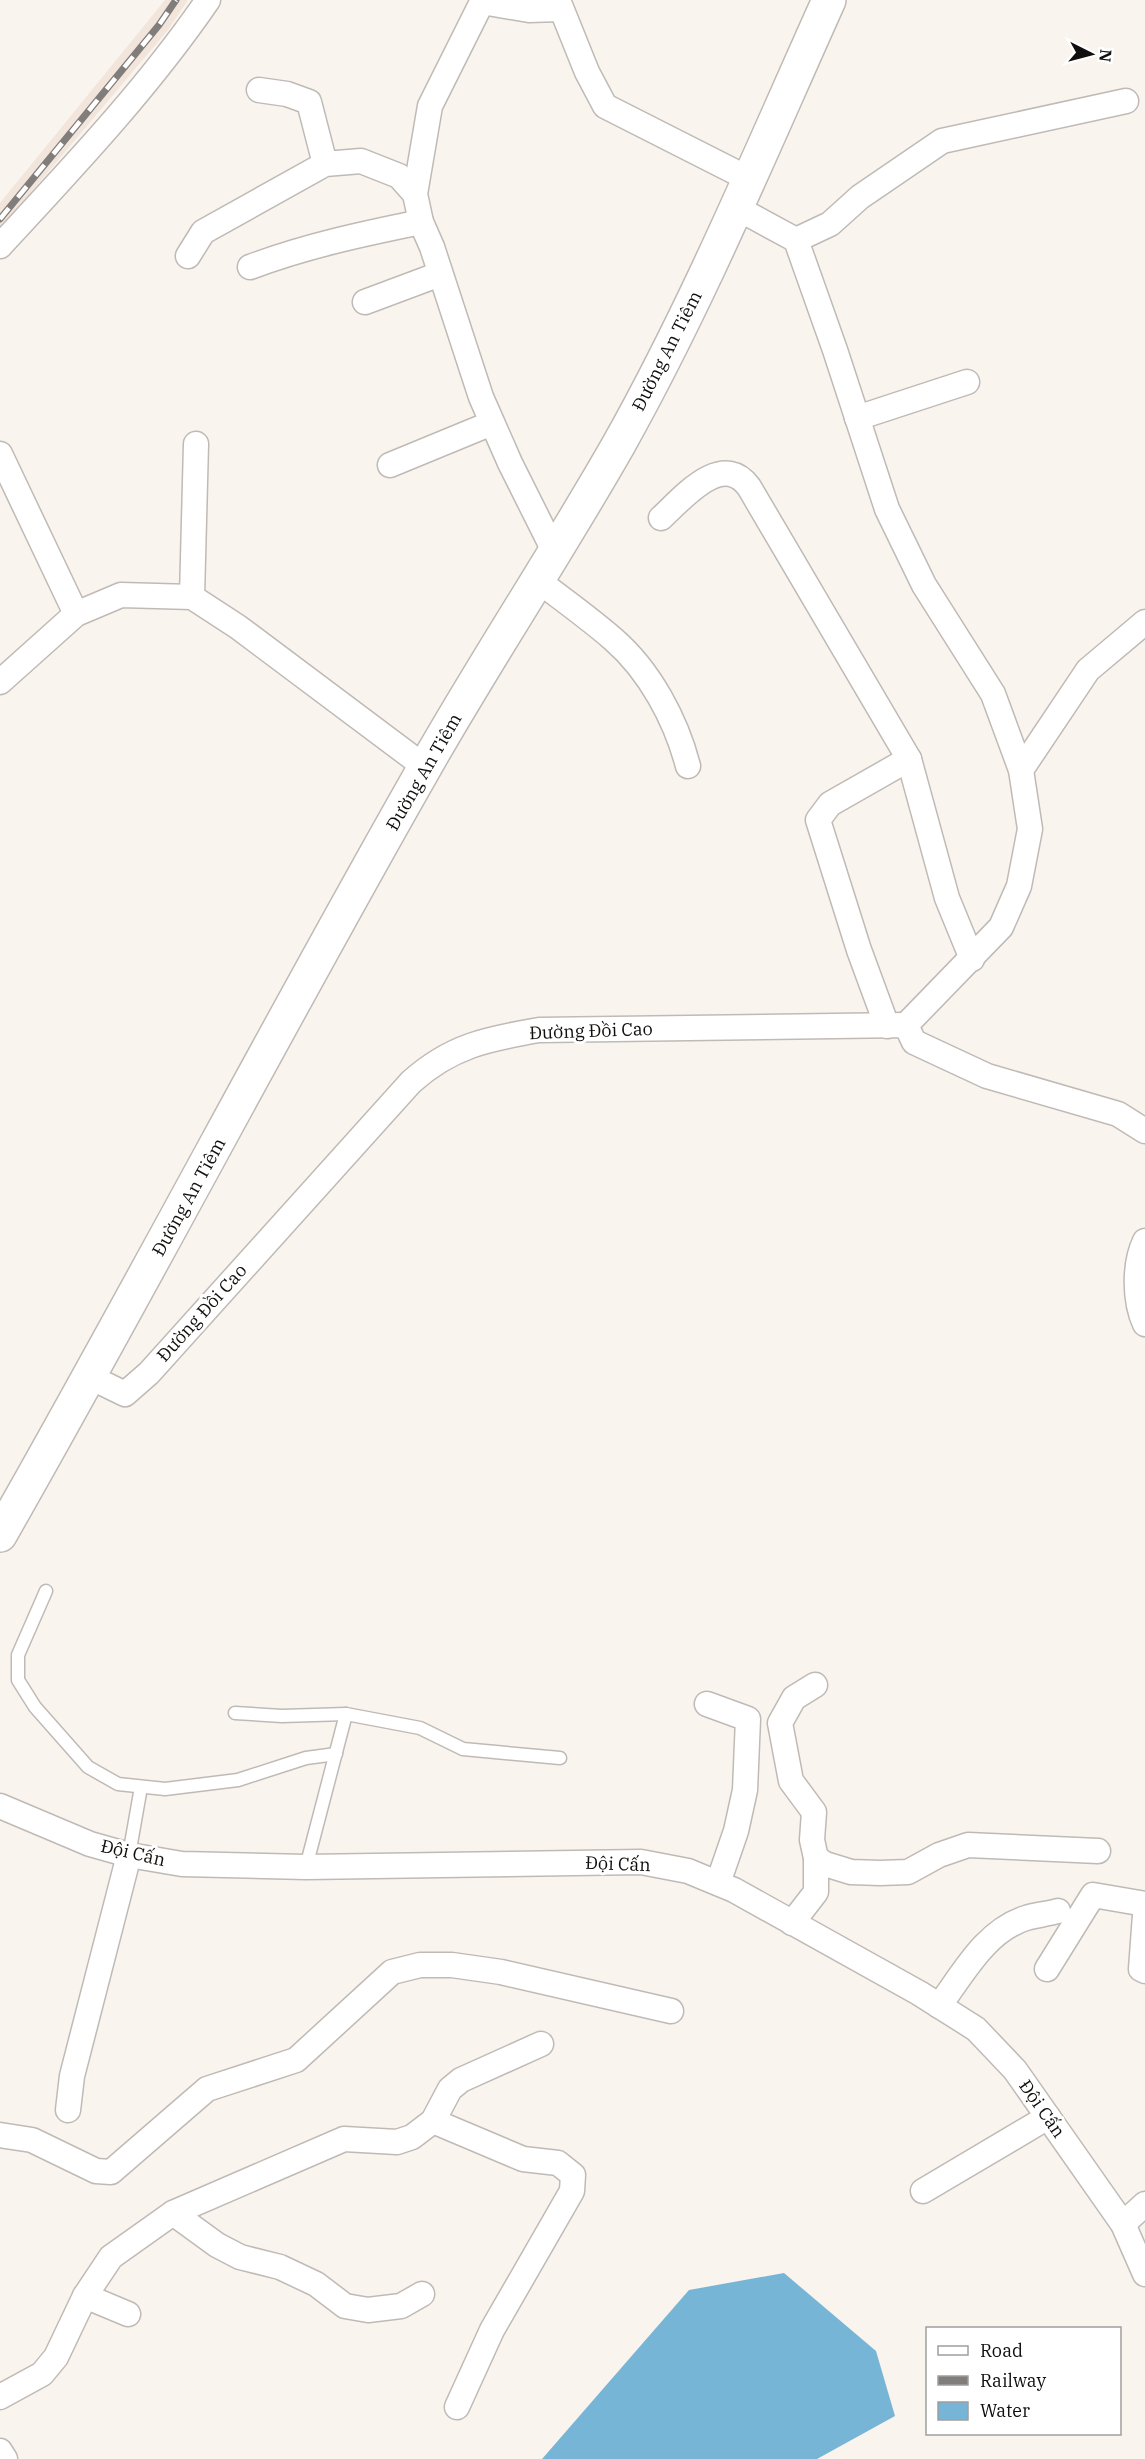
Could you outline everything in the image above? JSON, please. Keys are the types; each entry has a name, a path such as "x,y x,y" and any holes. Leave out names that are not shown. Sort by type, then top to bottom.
{"main road":[{"name":"Đường An Tiêm","path":"0,1534 90,1377 425,767 618,445 671,345 743,194 829,0"}],"street":[{"path":"0,246 106,131 181,39 208,0"},
{"path":"554,552 492,423 421,222 415,194 430,106 483,1 529,10 559,5 587,72 605,106 743,194 796,240 887,509 924,585 993,694 1021,770 1030,829 1019,886 1001,927 972,959 896,1026"},
{"path":"258,90 287,94 309,102 325,164"},
{"path":"796,240 830,224 860,197 942,141 1126,101"},
{"path":"188,255 202,232 325,164 360,161 399,176 415,194"},
{"path":"250,267 300,248 336,238 421,222"},
{"path":"365,302 440,274"},
{"path":"857,418 967,382"},
{"path":"390,465 492,423"},
{"path":"192,597 196,444"},
{"path":"0,454 76,614"},
{"path":"661,518 712,476 730,473 744,479 909,759 947,898 972,959"},
{"path":"536,579 615,641 652,684 680,736 688,766"},
{"path":"0,682 76,614 121,595 192,597 238,627 425,767"},
{"path":"1021,770 1088,670 1145,622"},
{"path":"909,759 830,804 818,820 859,950 896,1026 914,1042 987,1076 1118,1114 1145,1131"},
{"name":"Đường Đồi Cao","path":"90,1377 125,1394 149,1373 362,1133 411,1082 445,1055 494,1038 539,1030 896,1026"},
{"path":"1145,1240 1140,1250 1136,1278 1145,1324"},
{"path":"792,1923 816,1892 816,1858 812,1840 814,1812 791,1781 780,1723 794,1698 815,1685"},
{"path":"707,1704 748,1719 745,1790 736,1831 718,1883"},
{"name":"Đội Cấn","path":"0,1806 90,1844 129,1855 182,1864 306,1867 641,1862 688,1871 718,1883 976,2029 1015,2070 1123,2224 1145,2274"},
{"path":"816,1858 825,1864 851,1872 880,1873 908,1872 939,1856 968,1845 1098,1851"},
{"path":"68,2110 72,2076 129,1855"},
{"path":"1047,1969 1093,1895 1145,1904"},
{"path":"939,2006 984,1945 1004,1929 1025,1918 1058,1911"},
{"path":"1145,1915 1141,1969 1145,1971"},
{"path":"0,2135 32,2140 96,2171 111,2172 207,2089 296,2060 392,1972 420,1965 452,1965 501,1972 671,2011"},
{"path":"0,2397 42,2374 56,2356 85,2296 111,2257 173,2214 344,2139 397,2142 412,2137 433,2121 450,2089 461,2080 541,2044"},
{"path":"922,2191 1048,2117"},
{"path":"433,2121 523,2159 558,2163 573,2175 574,2182 572,2191 492,2330 457,2407"},
{"path":"1123,2224 1145,2204"},
{"path":"173,2214 217,2245 240,2257 280,2266 316,2284 345,2306 368,2310 402,2306 422,2294"},
{"path":"85,2296 128,2314"},
{"path":"0,2451 5,2459"}],"lane":[{"path":"46,1591 18,1655 18,1680 34,1707 88,1767 118,1784 165,1789 238,1780 306,1758 336,1754"},
{"path":"235,1713 282,1716 346,1714 420,1728 463,1749 560,1758"},
{"path":"306,1867 346,1714"},
{"path":"129,1855 141,1787"}],"shaded area":[{"path":"165,0 188,0 168,30 0,229 0,203"}],"water":[{"path":"784,2273 876,2351 895,2416 817,2459 542,2459 689,2290"}],"railway":[{"path":"0,219 159,25 176,0"}]}
